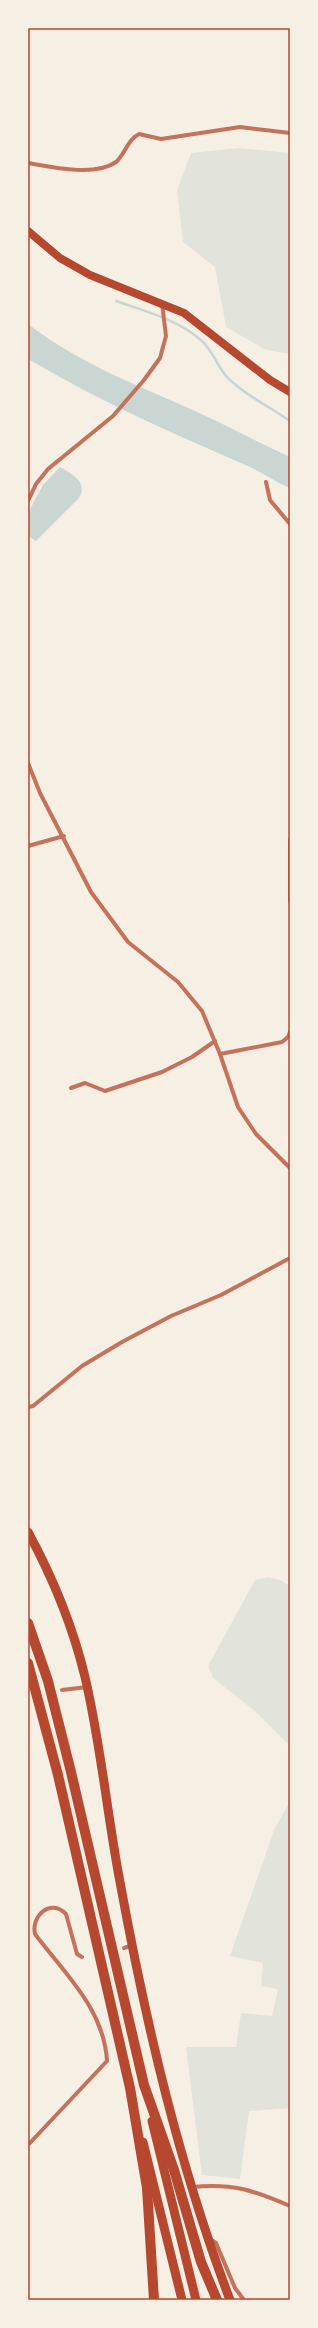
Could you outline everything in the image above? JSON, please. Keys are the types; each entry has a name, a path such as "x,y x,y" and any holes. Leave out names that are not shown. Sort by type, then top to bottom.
{"highway":[{"path":"28,1532 49,1573 65,1612 87,1687 120,1882 128,1946 165,2095 208,2238 230,2300"},
{"path":"28,1623 48,1681 72,1772 144,2085 196,2300"},
{"path":"28,1663 58,1775 130,2088 182,2300"},
{"path":"144,2085 174,2170 202,2262 217,2300"},
{"path":"130,2088 146,2188 154,2300"}],"main road":[{"path":"28,231 60,258 80,270 109,284 162,303 197,322 254,368 290,392"}],"street":[{"path":"28,163 70,171 108,165 122,156 134,137 139,134 161,139 237,128 290,133"},
{"path":"28,501 42,476 54,463 113,416 144,380 160,358 165,346 166,336 162,303"},
{"path":"266,482 270,500 290,524"},
{"path":"28,763 40,793 64,836 81,875 102,909 134,948 169,974 202,1010 241,1112 265,1144 290,1168"},
{"path":"28,846 64,836"},
{"path":"290,839 290,902"},
{"path":"220,1054 282,1042 288,1038 290,1032"},
{"path":"71,1088 85,1083 105,1091 162,1072 192,1057 215,1041"},
{"path":"28,1408 33,1406 82,1366 122,1342 171,1316 222,1295 290,1258"},
{"path":"62,1690 87,1687"},
{"path":"28,2145 107,2062 103,2033 93,2009 34,1934 35,1922 41,1912 53,1907 60,1909 66,1914 77,1954 82,1957"},
{"path":"192,2187 219,2184 238,2187 262,2194 290,2206"},
{"path":"208,2238 216,2243 235,2288 244,2300"}],"shaded area":[{"path":"239,148 290,153 290,354 266,350 226,327 215,267 183,242 177,190 191,153"},
{"path":"28,324 66,349 104,370 199,413 290,457 290,488 250,467 109,403 28,359"},
{"path":"60,467 78,480 82,488 81,493 78,499 36,541 28,536 28,513 43,485"},
{"path":"268,1577 280,1580 290,1586 290,1746 255,1711 213,1678 208,1666 255,1580"},
{"path":"290,1801 290,2108 249,2111 240,2179 202,2175 186,2047 236,2047 241,2013 272,2016 278,1989 261,1986 263,1963 230,1956 274,1830"}],"waterway":[{"path":"116,301 161,317 183,327 206,345 224,373 233,383 290,421"}]}
